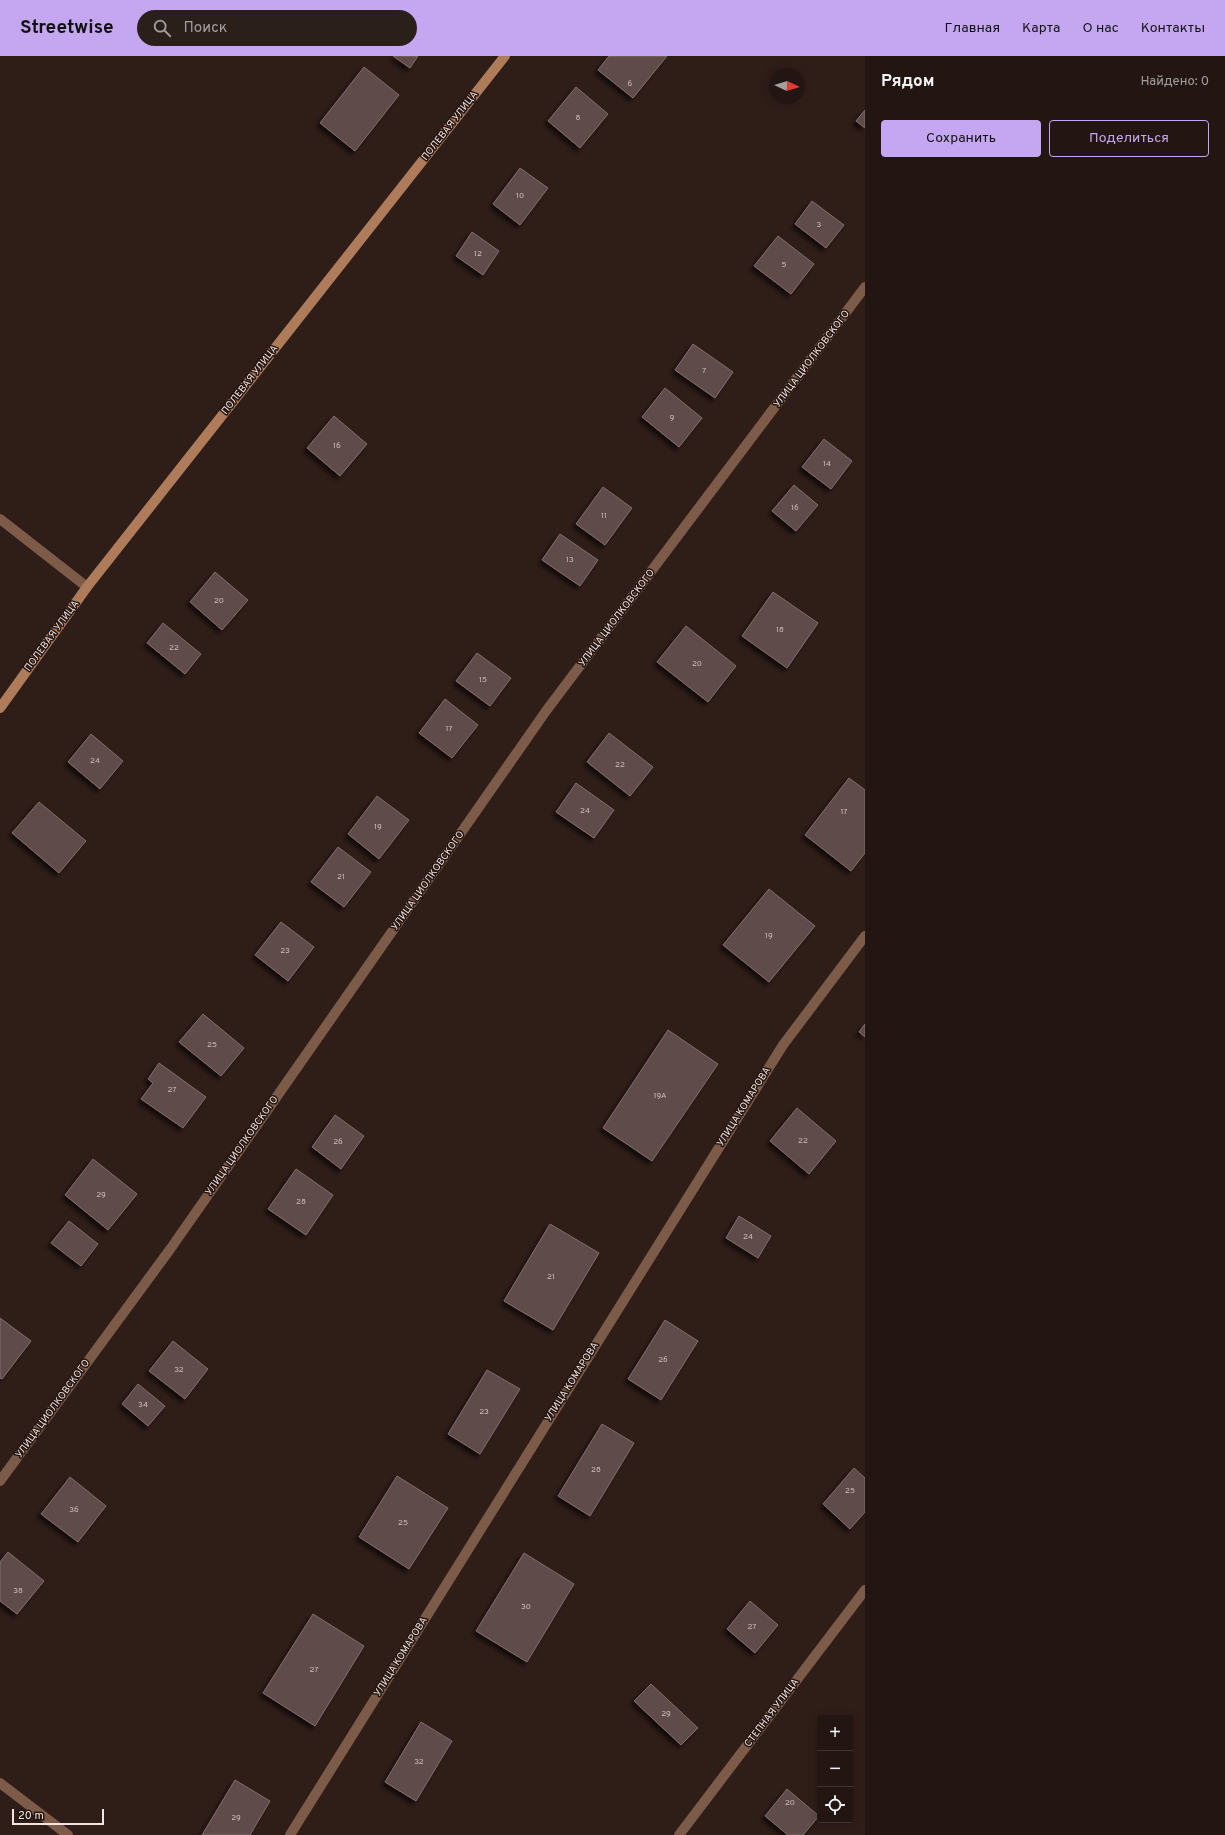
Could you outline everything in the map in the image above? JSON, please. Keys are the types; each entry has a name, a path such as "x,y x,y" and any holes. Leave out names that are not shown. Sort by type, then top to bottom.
{"street":[{"name":"ПОЛЕВАЯ УЛИЦА","path":"0,708 87,587 505,56"},
{"name":"УЛИЦА ЦИОЛКОВСКОГО","path":"0,1481 171,1248 546,711 865,287"},
{"path":"0,519 87,587"},
{"name":"УЛИЦА КОМАРОВА","path":"290,1835 783,1045 865,936"},
{"name":"СТЕПНАЯ УЛИЦА","path":"679,1835 865,1590"},
{"path":"0,1783 68,1835"}],"building":[{"path":"393,56 418,56 410,68"},
{"path":"609,56 667,56 633,98 598,70"},
{"path":"364,67 399,95 355,151 320,123"},
{"path":"576,87 608,114 580,148 548,121"},
{"path":"865,110 865,128 856,121"},
{"path":"520,168 548,188 520,225 493,204"},
{"path":"812,201 844,225 826,248 795,224"},
{"path":"472,232 499,251 483,275 456,256"},
{"path":"778,236 814,264 791,294 754,266"},
{"path":"693,344 733,372 715,398 675,370"},
{"path":"665,388 702,418 679,447 642,417"},
{"path":"334,416 367,444 340,476 307,448"},
{"path":"824,439 852,461 831,489 802,467"},
{"path":"794,485 818,505 796,531 772,511"},
{"path":"603,487 632,508 605,545 576,524"},
{"path":"560,534 598,560 580,586 542,560"},
{"path":"215,572 248,600 222,630 190,602"},
{"path":"773,592 818,623 787,668 742,636"},
{"path":"163,623 201,654 185,674 147,643"},
{"path":"686,626 736,666 708,702 657,662"},
{"path":"477,653 511,678 490,706 456,681"},
{"path":"445,699 478,725 452,758 419,733"},
{"path":"609,733 653,767 630,796 587,762"},
{"path":"91,734 123,761 100,789 68,762"},
{"path":"849,778 865,790 865,853 851,871 805,835"},
{"path":"576,783 614,810 594,838 556,812"},
{"path":"377,796 409,820 379,859 348,834"},
{"path":"39,802 86,841 59,873 12,833"},
{"path":"338,847 371,872 344,907 311,882"},
{"path":"769,889 815,926 769,982 723,945"},
{"path":"281,922 314,947 288,981 255,955"},
{"path":"203,1014 244,1048 221,1076 179,1042"},
{"path":"865,1024 865,1037 859,1032"},
{"path":"668,1030 718,1064 652,1161 603,1128"},
{"path":"159,1063 206,1097 183,1128 141,1099 153,1083 148,1079"},
{"path":"797,1108 836,1141 809,1174 770,1141"},
{"path":"335,1115 364,1136 341,1169 312,1147"},
{"path":"93,1159 137,1194 108,1230 65,1195"},
{"path":"296,1169 333,1195 306,1235 268,1209"},
{"path":"739,1216 771,1236 758,1258 726,1238"},
{"path":"69,1221 98,1244 81,1266 51,1243"},
{"path":"550,1224 599,1253 553,1330 504,1301"},
{"path":"0,1318 31,1341 2,1379 0,1378"},
{"path":"665,1320 698,1341 661,1400 628,1379"},
{"path":"173,1341 208,1369 185,1399 149,1371"},
{"path":"487,1370 520,1389 480,1454 448,1434"},
{"path":"138,1384 165,1406 148,1426 122,1404"},
{"path":"602,1424 634,1443 590,1516 558,1496"},
{"path":"854,1468 865,1478 865,1512 850,1529 823,1504"},
{"path":"397,1476 448,1508 409,1569 359,1537"},
{"path":"70,1477 106,1506 78,1542 41,1514"},
{"path":"8,1552 44,1581 17,1614 0,1601 0,1562"},
{"path":"524,1553 574,1584 527,1662 476,1631"},
{"path":"750,1601 778,1625 755,1653 727,1629"},
{"path":"313,1614 364,1646 315,1726 263,1693"},
{"path":"651,1684 698,1728 681,1745 634,1701"},
{"path":"421,1722 452,1741 416,1801 385,1782"},
{"path":"235,1780 270,1801 250,1835 202,1835"},
{"path":"787,1789 817,1814 817,1818 803,1835 788,1835 765,1816"}]}
